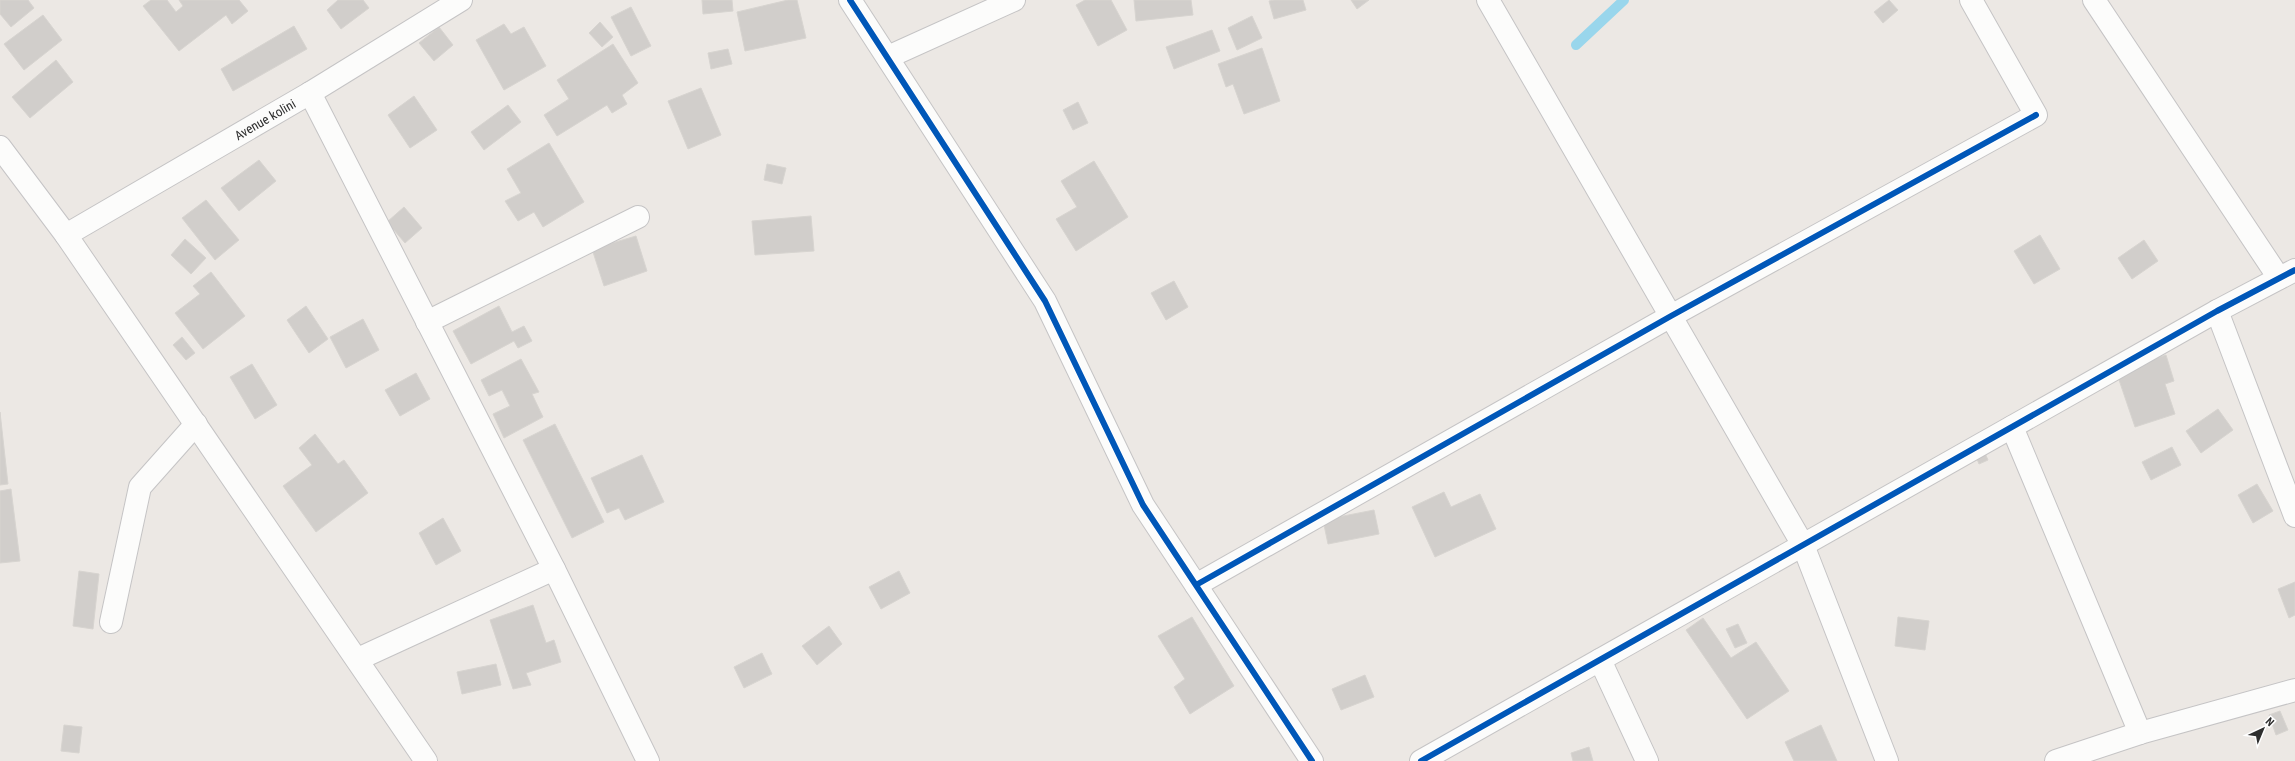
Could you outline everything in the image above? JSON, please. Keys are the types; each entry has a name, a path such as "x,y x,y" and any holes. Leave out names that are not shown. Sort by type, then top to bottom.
{"street":[{"name":"Avenue kolini","path":"66,235 310,94 461,0"},
{"path":"850,0 1046,301 1143,505 1312,761"},
{"path":"888,57 1014,0"},
{"path":"1488,0 1803,545 1887,761"},
{"path":"1196,585 1671,316 2036,115 1971,0"},
{"path":"1420,761 2217,311 2287,274 2094,0"},
{"path":"310,94 554,569 648,761"},
{"path":"0,147 66,235 358,659 426,761"},
{"path":"427,322 638,217"},
{"path":"2217,311 2295,516"},
{"path":"111,622 140,487 196,424"},
{"path":"2012,427 2140,732"},
{"path":"358,659 554,569"},
{"path":"1600,660 1647,761"},
{"path":"2056,761 2140,732 2295,690"}],"building":[{"path":"0,0 28,0 34,8 11,27 0,14"},
{"path":"151,0 167,0 176,12 183,6 179,0 239,0 248,11 232,24 226,15 179,51 143,6"},
{"path":"338,0 363,0 369,8 341,29 327,10"},
{"path":"702,0 732,0 733,11 703,14"},
{"path":"788,0 797,0 806,38 745,51 737,12"},
{"path":"1085,0 1111,0 1127,30 1098,46 1076,5"},
{"path":"1134,0 1191,0 1193,15 1136,21"},
{"path":"1303,0 1306,10 1274,19 1269,1"},
{"path":"1351,0 1369,0 1357,9"},
{"path":"1889,0 1898,10 1883,23 1874,12"},
{"path":"631,7 651,46 631,56 611,17"},
{"path":"43,15 62,40 24,70 4,44"},
{"path":"1252,16 1262,38 1237,50 1228,28"},
{"path":"600,22 613,37 602,47 589,33"},
{"path":"504,24 511,34 524,27 546,66 504,90 476,40"},
{"path":"294,26 307,49 233,91 221,69"},
{"path":"439,27 453,45 434,61 419,43"},
{"path":"1212,30 1220,51 1174,69 1166,47"},
{"path":"613,44 638,83 622,95 627,104 612,113 607,105 557,136 544,115 569,99 557,80"},
{"path":"1262,48 1280,101 1244,114 1233,84 1226,87 1218,64"},
{"path":"728,49 732,64 711,69 708,53"},
{"path":"56,60 73,82 30,118 12,97"},
{"path":"701,88 721,135 688,149 668,101"},
{"path":"414,96 437,130 410,148 388,115"},
{"path":"1078,102 1088,123 1073,130 1063,110"},
{"path":"508,105 521,122 484,150 471,132"},
{"path":"549,143 584,202 543,227 534,212 518,221 505,201 521,193 507,169"},
{"path":"259,160 276,181 239,211 221,188"},
{"path":"1094,161 1128,217 1076,251 1056,219 1077,207 1061,181"},
{"path":"767,164 786,168 782,184 764,180"},
{"path":"206,200 239,240 215,260 182,218"},
{"path":"404,207 422,228 405,243 387,222"},
{"path":"811,216 814,251 755,255 752,221"},
{"path":"2040,235 2060,269 2034,284 2014,251"},
{"path":"636,236 647,271 604,286 592,249"},
{"path":"185,239 206,258 191,274 171,255"},
{"path":"2144,240 2158,261 2132,279 2118,258"},
{"path":"211,272 245,316 203,349 175,313 200,294 193,286"},
{"path":"1174,281 1188,307 1166,320 1151,293"},
{"path":"306,306 328,339 309,353 287,320"},
{"path":"499,306 512,332 524,326 532,341 518,348 514,341 471,364 453,331"},
{"path":"363,319 379,350 346,368 330,337"},
{"path":"182,337 195,353 186,360 173,345"},
{"path":"2166,355 2174,381 2165,384 2175,414 2135,427 2116,371"},
{"path":"521,359 539,392 532,394 543,417 504,438 493,414 510,406 502,390 489,396 481,380"},
{"path":"252,364 277,405 255,419 230,377"},
{"path":"416,373 430,399 400,416 385,390"},
{"path":"2218,409 2233,430 2201,453 2186,431"},
{"path":"0,412 8,484 0,485"},
{"path":"555,424 604,522 572,538 523,440"},
{"path":"315,434 338,464 344,460 368,493 316,532 283,486 312,465 299,448"},
{"path":"2172,447 2181,465 2151,480 2142,462"},
{"path":"1984,451 1988,460 1979,464 1975,454"},
{"path":"642,455 664,502 625,520 619,508 607,513 591,478"},
{"path":"2257,484 2273,511 2253,523 2238,495"},
{"path":"11,489 20,561 0,563 0,491"},
{"path":"1444,492 1451,507 1480,494 1496,529 1435,557 1412,507"},
{"path":"1374,510 1379,534 1328,544 1323,520"},
{"path":"443,518 461,551 436,565 419,533"},
{"path":"79,571 99,574 93,629 73,626"},
{"path":"899,571 910,593 881,609 869,587"},
{"path":"2295,582 2295,615 2289,618 2278,589"},
{"path":"533,605 546,643 554,640 561,662 526,673 531,685 513,689 490,620"},
{"path":"1192,617 1234,686 1190,714 1174,687 1185,679 1158,636"},
{"path":"1898,617 1929,621 1925,650 1895,646"},
{"path":"1703,618 1731,658 1756,642 1789,691 1747,719 1686,630"},
{"path":"1738,624 1747,643 1735,648 1726,629"},
{"path":"829,626 842,644 817,665 802,646"},
{"path":"762,653 772,674 744,688 734,667"},
{"path":"496,664 501,685 462,694 457,672"},
{"path":"1365,675 1374,697 1341,710 1332,689"},
{"path":"2280,711 2288,730 2276,735 2269,715"},
{"path":"64,725 82,727 79,753 61,751"},
{"path":"1821,725 1837,761 1794,761 1785,742"},
{"path":"1589,747 1593,761 1573,761 1571,753"}],"waterway":[{"path":"1576,45 1624,0"}],"cycle path":[{"path":"850,0 1045,301 1143,505 1312,761"},
{"path":"1196,585 1671,316 2036,115"},
{"path":"1421,761 2217,311 2295,270"}]}
